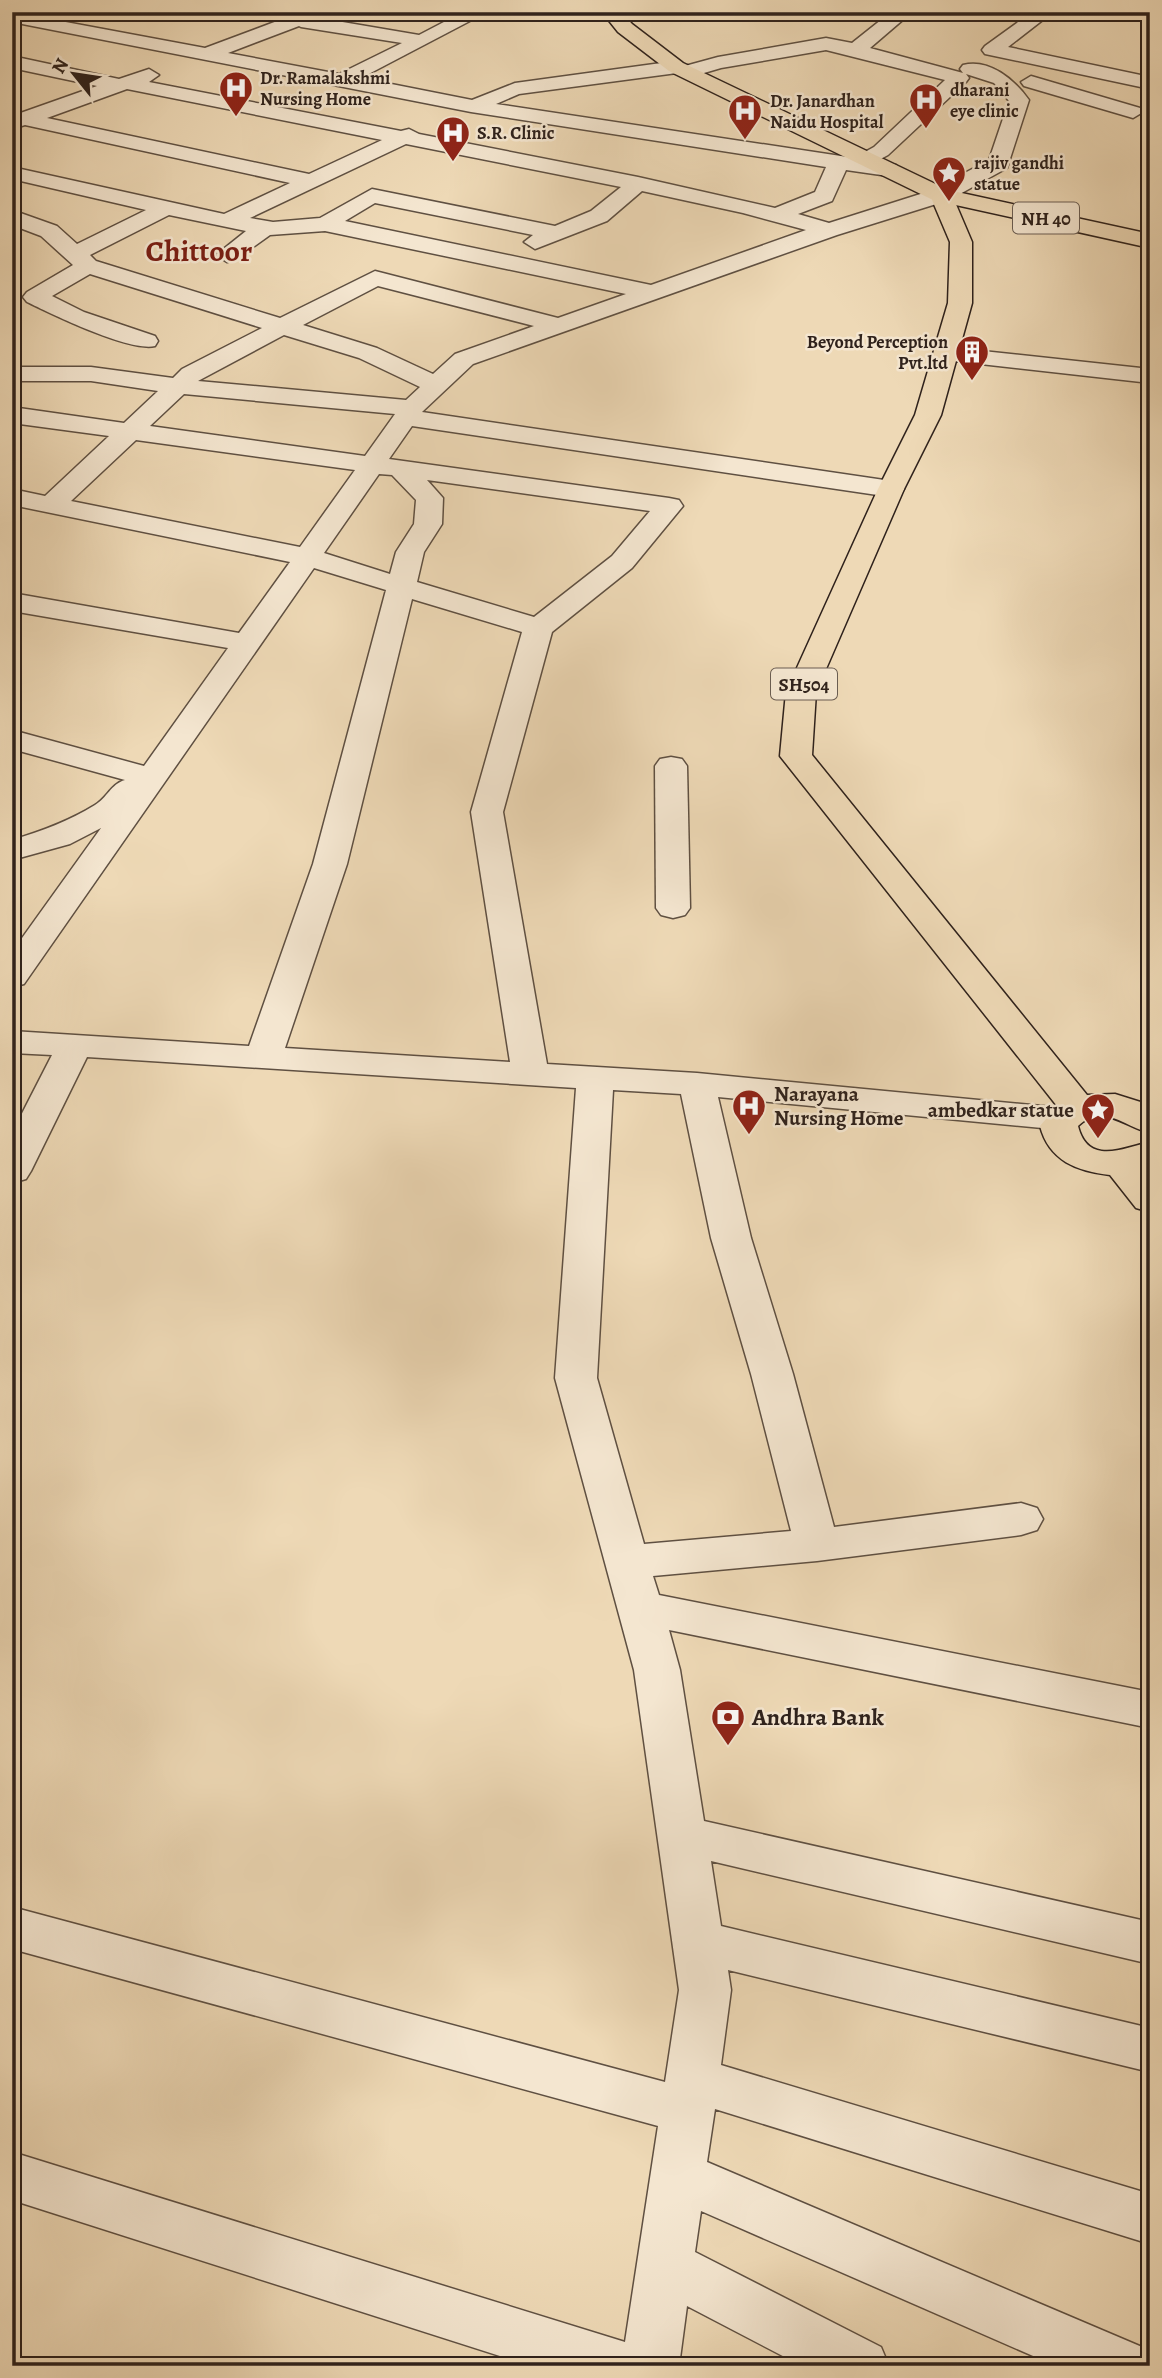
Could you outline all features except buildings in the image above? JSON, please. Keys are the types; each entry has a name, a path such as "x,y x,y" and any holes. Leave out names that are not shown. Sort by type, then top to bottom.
{"main road":[{"path":"611,12 625,28 682,69 941,195"},
{"name":"NH 40","path":"941,195 1150,241"},
{"name":"SH504","path":"941,195 961,242 960,303 928,415 891,489 801,692 796,756 1070,1113 1059,1135 1070,1150 1094,1161 1136,1158 1150,1200"},
{"path":"1070,1113 1106,1104 1134,1111 1150,1122"}],"street":[{"path":"342,80 478,12"},
{"path":"856,50 903,12"},
{"path":"864,159 880,152 992,50 1044,12"},
{"path":"12,16 471,106 888,170"},
{"path":"18,121 310,16 422,41"},
{"path":"101,33 132,21"},
{"path":"226,221 471,106 515,89 682,69 826,44 964,74 1023,79 1140,115"},
{"path":"992,50 1150,83"},
{"path":"12,62 402,138 661,174 828,230"},
{"path":"368,353 399,350 442,356 558,325 828,230 941,195 999,163 1019,100 1001,79"},
{"path":"18,121 312,181"},
{"path":"639,130 661,174"},
{"path":"436,294 492,259 599,216 661,174 696,139"},
{"path":"50,231 208,158"},
{"path":"778,215 824,196 839,162"},
{"path":"12,173 226,221 265,228 326,224 652,292"},
{"path":"326,224 372,196 558,233"},
{"path":"146,341 76,317 35,297 82,260 166,208"},
{"path":"12,217 50,231 82,260 216,306 368,353 436,386"},
{"path":"227,255 265,228"},
{"path":"51,505 191,374 375,278 558,325"},
{"path":"12,282 46,291"},
{"path":"216,306 202,320 246,346"},
{"path":"945,354 1150,376"},
{"path":"12,977 146,777 247,643 409,412 436,386 442,356"},
{"path":"12,374 90,374 409,412 535,438 891,489"},
{"path":"12,415 670,506 622,562 538,628 487,812 530,1074"},
{"path":"263,1058 330,864 410,552 428,524 430,498 401,470"},
{"path":"12,497 307,557 538,628"},
{"path":"12,602 247,643"},
{"path":"12,738 146,777"},
{"path":"671,766 673,908"},
{"path":"12,850 58,837 110,810 146,777"},
{"path":"12,1042 697,1084 1070,1113"},
{"path":"12,1171 75,1046"},
{"path":"595,1078 576,1377 657,1670 705,1990 649,2366"},
{"path":"697,1084 731,1238 772,1374 817,1545"},
{"path":"627,1562 817,1545 1021,1519"},
{"path":"640,1608 1150,1710"},
{"path":"682,1835 1150,1943"},
{"path":"12,1928 690,2095 1150,2219"},
{"path":"698,1942 1150,2050"},
{"path":"678,2175 1121,2366"},
{"path":"12,2176 617,2366"},
{"path":"664,2264 860,2366"}],"place":[{"name":"Dr. Ramalakshmi Nursing Home","path":"236,118"},
{"name":"dharani eye clinic","path":"926,130"},
{"name":"Dr. Janardhan Naidu Hospital","path":"745,141"},
{"name":"S.R. Clinic","path":"453,163"},
{"name":"rajiv gandhi statue","path":"949,203"},
{"name":"Beyond Perception Pvt.ltd","path":"972,382"},
{"name":"Narayana Nursing Home","path":"749,1136"},
{"name":"ambedkar statue","path":"1098,1140"},
{"name":"Andhra Bank","path":"728,1747"}],"district":[{"name":"Chittoor","path":"199,251"}]}
